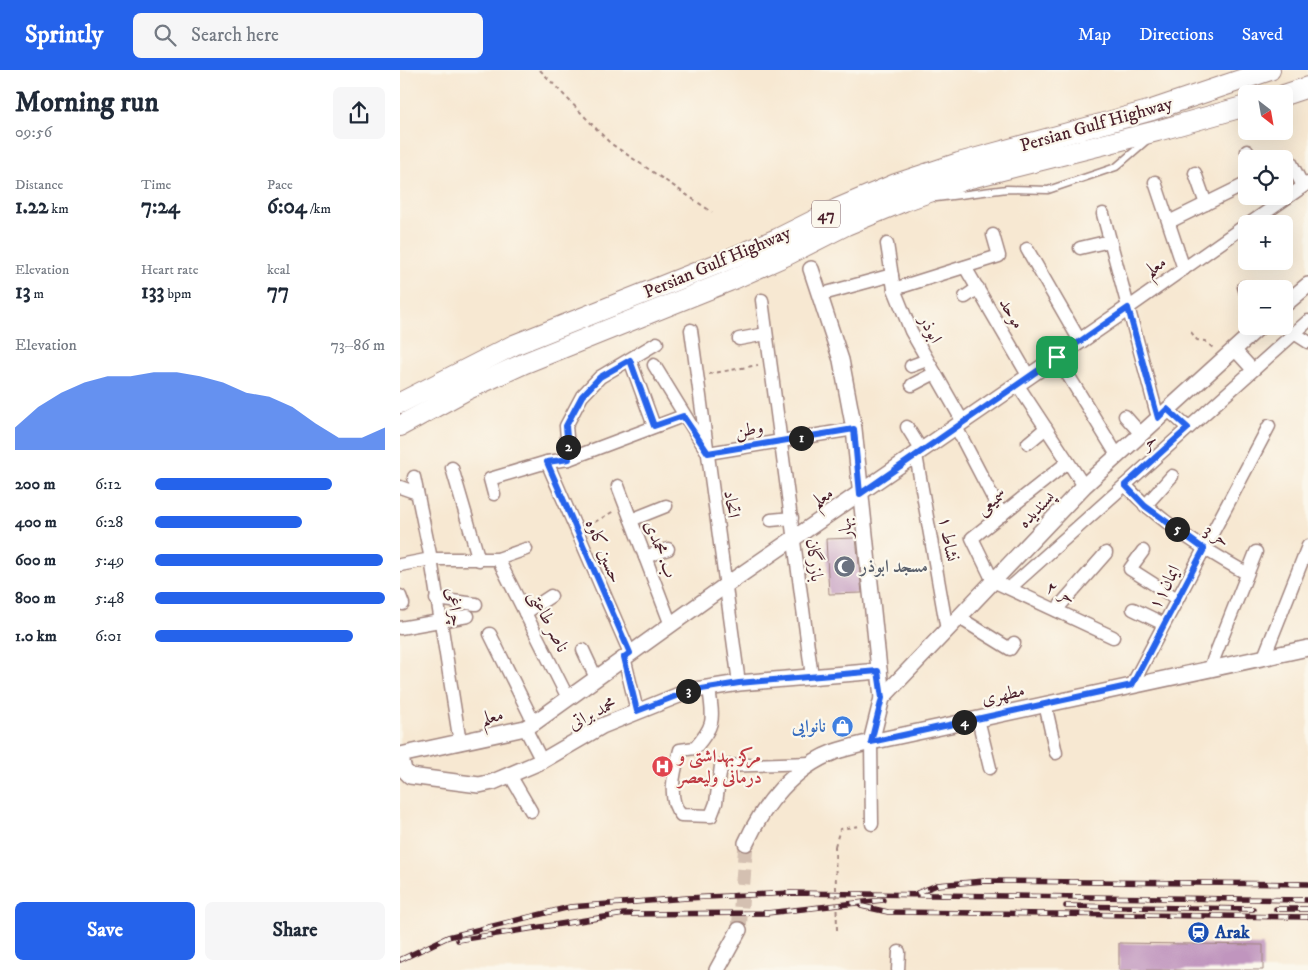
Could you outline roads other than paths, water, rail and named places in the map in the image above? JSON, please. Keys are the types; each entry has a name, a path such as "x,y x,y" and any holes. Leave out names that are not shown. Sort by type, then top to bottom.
{"highway":[{"name":"Persian Gulf Highway","path":"400,403 514,345 720,264 777,239 837,209 896,184 959,163 1152,110 1270,70"},
{"path":"1293,92 1308,87"},
{"name":"Persian Gulf Highway","path":"400,426 466,390 525,363 729,281 787,255 846,225 904,200 966,179 1157,131 1238,108"}],"street":[{"path":"1293,165 1306,184"},
{"path":"1195,173 1206,204"},
{"path":"1155,182 1184,269"},
{"name":"معلم","path":"1293,190 1306,184"},
{"path":"1169,222 1238,188"},
{"name":"معلم","path":"1257,215 1266,205"},
{"path":"1103,214 1128,308 1162,414 1188,428"},
{"name":"معلم","path":"400,754 529,726 726,585 1238,232"},
{"path":"894,289 999,256 993,235"},
{"path":"1080,248 1110,241"},
{"name":"ابوذر","path":"888,244 894,289 911,331 935,373 1002,515"},
{"path":"1026,250 1080,341"},
{"name":"موحد","path":"965,267 978,288 1046,428 1084,486"},
{"name":"بهار","path":"811,269 841,360 854,429 882,698"},
{"path":"820,295 892,275"},
{"path":"1293,298 1308,285"},
{"path":"964,297 978,288"},
{"name":"بازرگان","path":"762,300 812,677"},
{"name":"حر","path":"1011,587 1308,321"},
{"name":"اتحاد","path":"691,330 739,683"},
{"path":"1294,333 1308,342"},
{"path":"739,339 766,334"},
{"name":"پسندیده","path":"871,742 882,698 1084,486 1249,335"},
{"path":"569,459 566,426 582,396 600,377 657,343"},
{"path":"1228,353 1253,370"},
{"path":"1057,357 1117,455"},
{"path":"630,360 654,426"},
{"path":"911,366 927,360"},
{"path":"654,365 683,416 708,453"},
{"path":"912,385 935,373"},
{"path":"494,494 490,479 547,462 569,459 683,416"},
{"path":"1125,416 1141,434"},
{"name":"ایمان۱۱","path":"1132,685 1269,426"},
{"path":"907,427 919,453"},
{"path":"1028,443 1046,428"},
{"name":"وطن","path":"708,453 854,429"},
{"name":"نشاط ۱","path":"919,453 947,630"},
{"name":"حسین کاوه","path":"547,462 627,655 637,711"},
{"name":"سمیعی","path":"994,581 972,538 1068,462"},
{"path":"452,468 479,560"},
{"path":"1145,506 1172,476"},
{"name":"چراغی","path":"414,477 431,559 439,621 460,742"},
{"name":"حر 3","path":"1125,485 1145,506 1204,549 1246,573"},
{"name":"ب. محمدی","path":"618,486 671,625"},
{"path":"400,487 417,493"},
{"path":"631,520 666,506"},
{"path":"771,520 792,518"},
{"path":"645,557 668,548"},
{"path":"400,565 431,559 498,559 526,549"},
{"path":"1143,551 1130,569 1177,599"},
{"path":"1210,668 1246,573 1256,552"},
{"path":"1056,610 1085,586 1106,553"},
{"path":"1264,656 1307,554"},
{"name":"ناصر طاعتی","path":"498,559 568,698"},
{"name":"حر ۲","path":"994,581 1011,587 1113,637"},
{"path":"525,613 551,596"},
{"path":"436,600 476,604"},
{"path":"1133,609 1164,624"},
{"path":"400,628 468,616"},
{"path":"958,617 1010,649 1014,643"},
{"path":"490,634 542,761"},
{"name":"مطهری","path":"746,843 755,822 789,781 812,763 833,752 871,742 1308,648"},
{"path":"583,650 596,678"},
{"name":"محمد براتی","path":"400,754 404,770 410,776 479,785 493,782 542,761 602,726 689,691 739,683 878,671"},
{"path":"709,688 714,720 705,736 695,748 680,750 673,777 675,808 681,815 711,816 716,803 722,766 812,763"},
{"path":"1046,704 1056,753"},
{"path":"978,719 990,768"},
{"path":"871,742 872,824"},
{"path":"510,775 531,811"},
{"path":"717,970 738,930"},
{"path":"898,970 899,952"}],"lane":[{"path":"904,200 975,195 1007,189 1048,190 1116,167 1157,131"}],"tunnel":[{"path":"739,930 746,843"}],"railway":[{"path":"917,893 937,885 984,881 1308,884"},
{"path":"400,960 448,937 570,907 687,898 791,893 1308,900"},
{"path":"458,940 624,914 767,913 883,900"},
{"path":"861,906 888,912 1308,917"},
{"path":"1066,906 1253,909"},
{"path":"1276,909 1308,909"}],"place":[{"name":"مسجد ابوذر","path":"844,566"},
{"name":"نانوایی","path":"842,726"},
{"name":"مرکز بهداشتی و درمانی ولیعصر","path":"662,766"},
{"name":"Arak","path":"1199,932"}]}
